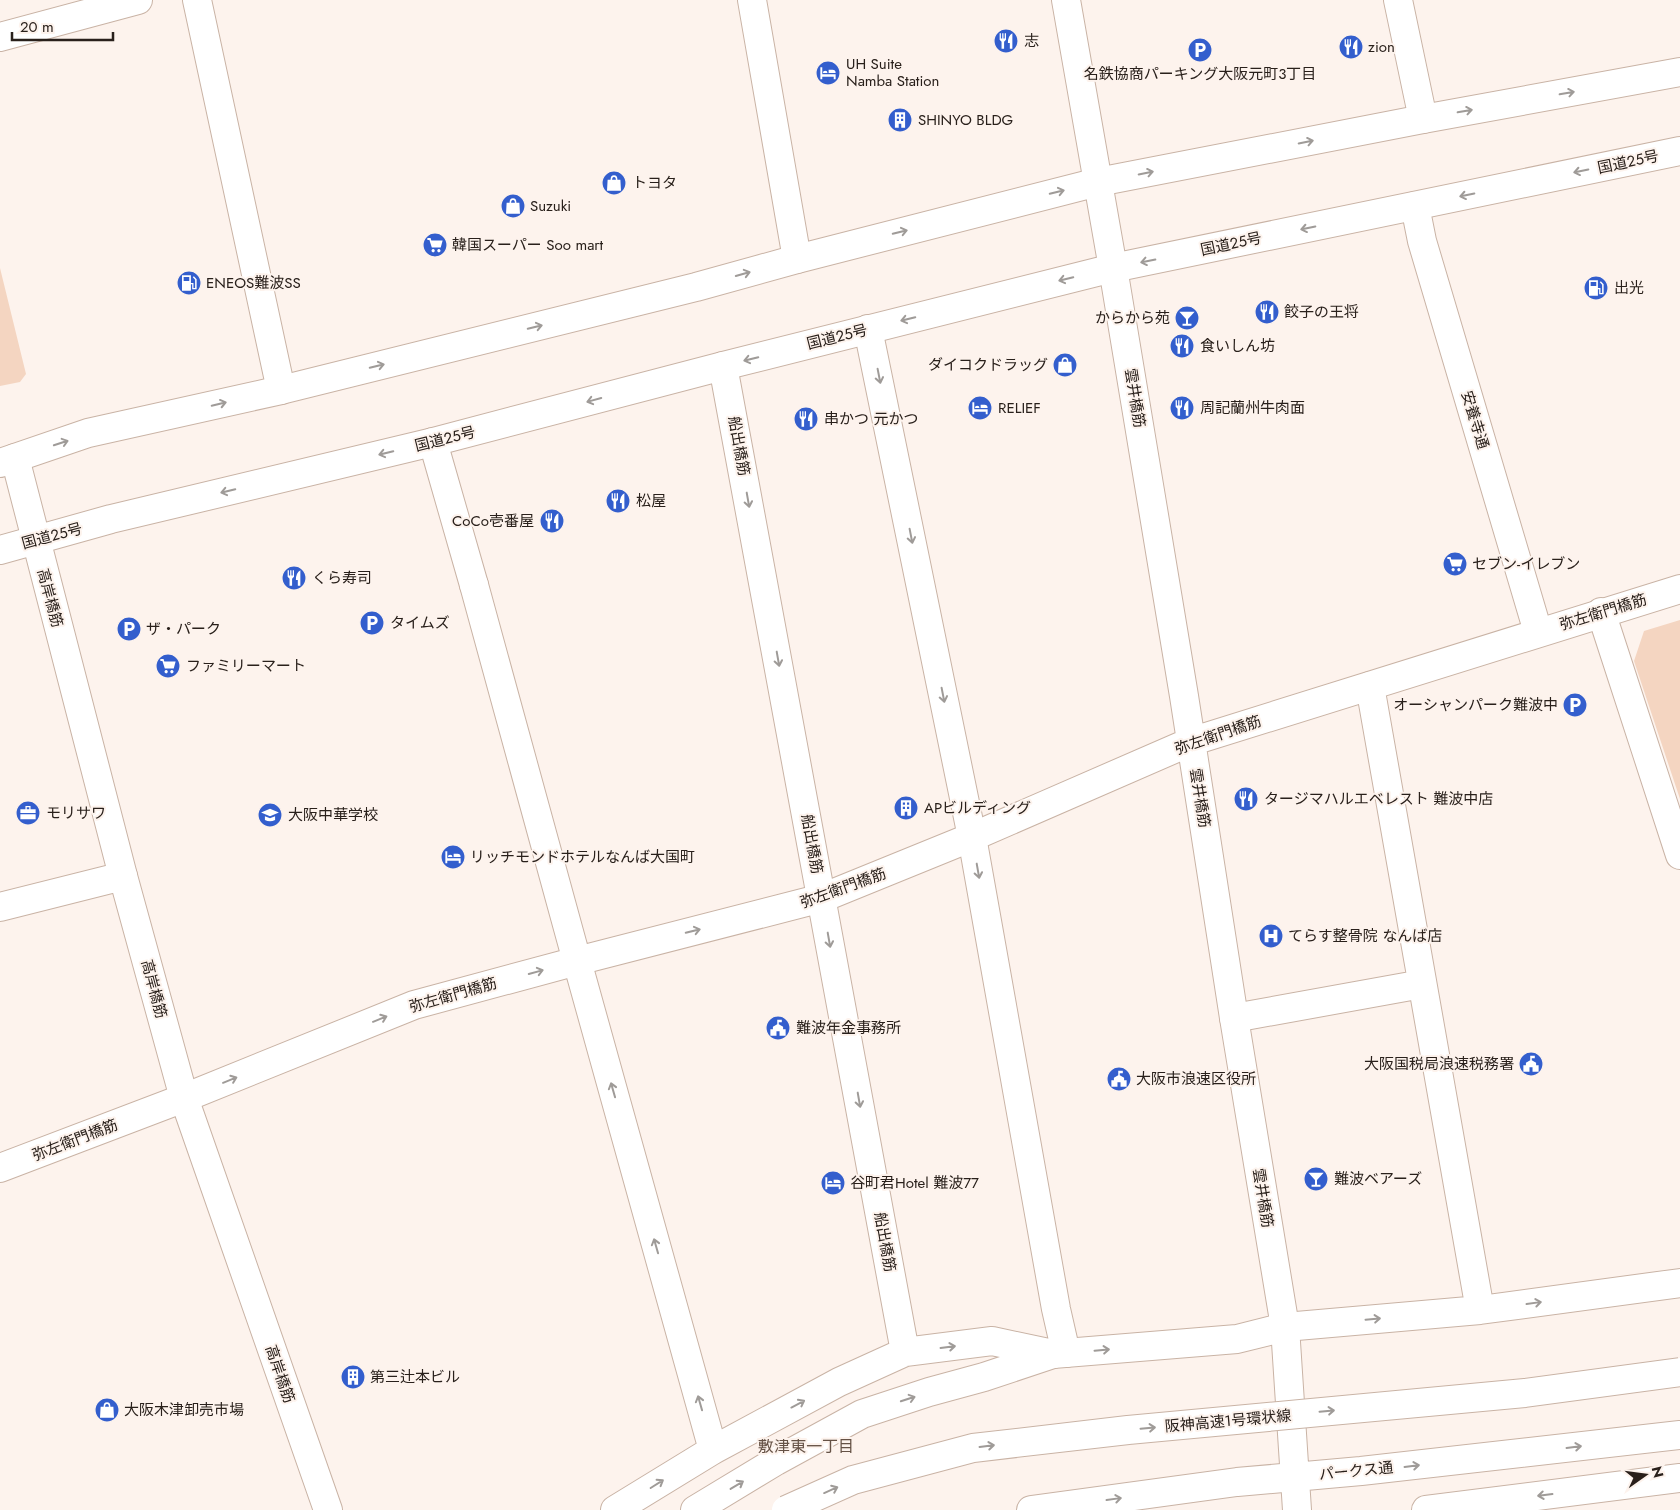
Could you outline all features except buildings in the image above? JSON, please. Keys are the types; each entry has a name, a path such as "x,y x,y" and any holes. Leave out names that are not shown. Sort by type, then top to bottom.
{"main road":[{"path":"0,37 138,0"},
{"path":"197,0 281,390"},
{"path":"752,0 797,259"},
{"name":"雲井橋筋","path":"1066,0 1192,742 1234,1018 1285,1328 1294,1477 1298,1510"},
{"path":"1398,0 1424,119"},
{"path":"8,460 88,434 281,390 686,289 1098,182 1680,72"},
{"name":"国道25号","path":"0,550 111,519 433,442 868,329 1113,268 1680,151"},
{"name":"安養寺通","path":"1415,206 1422,241 1538,632"},
{"path":"868,329 972,837 1056,1309 1060,1354"},
{"name":"船出橋筋","path":"724,366 905,1352"},
{"path":"433,442 713,1450"},
{"name":"高岸橋筋","path":"8,460 36,540 123,876 184,1098 328,1510"},
{"name":"弥左衛門橋筋","path":"0,1168 184,1098 414,1005 822,898 972,837 1192,742 1601,612 1680,589"},
{"path":"1601,612 1680,855"},
{"path":"1370,686 1480,1310"},
{"path":"0,907 123,876"},
{"path":"1234,1018 1422,984"},
{"path":"695,1510 776,1461 862,1414 929,1392 1060,1354 1237,1339 1285,1328 1480,1310 1680,1283"},
{"path":"616,1510 713,1450 839,1382 905,1352 992,1341 1060,1354"},
{"name":"阪神高速1号環状線","path":"786,1510 853,1480 973,1448 1138,1429 1525,1393 1680,1372"},
{"name":"パークス通","path":"1032,1510 1237,1482 1362,1471 1680,1435"},
{"path":"1426,1510 1680,1478"}],"shaded area":[{"path":"0,268 26,374 20,382 0,386"},
{"path":"1680,620 1680,799 1634,661 1644,631"}],"place":[{"name":"志","path":"1006,41"},
{"name":"zion","path":"1351,47"},
{"name":"名鉄協商パーキング大阪元町3丁目","path":"1200,50"},
{"name":"UH Suite Namba Station","path":"828,73"},
{"name":"SHINYO BLDG","path":"900,120"},
{"name":"トヨタ","path":"614,183"},
{"name":"Suzuki","path":"513,206"},
{"name":"韓国スーパー Soo mart","path":"435,245"},
{"name":"ENEOS難波SS","path":"189,283"},
{"name":"出光","path":"1596,288"},
{"name":"餃子の王将","path":"1267,312"},
{"name":"からから苑","path":"1187,318"},
{"name":"食いしん坊","path":"1182,346"},
{"name":"ダイコクドラッグ","path":"1065,365"},
{"name":"RELIEF","path":"980,408"},
{"name":"周記蘭州牛肉面","path":"1182,408"},
{"name":"串かつ 元かつ","path":"806,419"},
{"name":"松屋","path":"618,501"},
{"name":"CoCo壱番屋","path":"552,521"},
{"name":"セブン-イレブン","path":"1455,564"},
{"name":"くら寿司","path":"294,578"},
{"name":"タイムズ","path":"372,623"},
{"name":"ザ・パーク","path":"129,629"},
{"name":"ファミリーマート","path":"168,666"},
{"name":"オーシャンパーク難波中","path":"1575,705"},
{"name":"タージマハルエベレスト 難波中店","path":"1246,799"},
{"name":"APビルディング","path":"906,808"},
{"name":"モリサワ","path":"28,813"},
{"name":"大阪中華学校","path":"270,815"},
{"name":"リッチモンドホテルなんば大国町","path":"453,857"},
{"name":"てらす整骨院 なんば店","path":"1271,936"},
{"name":"難波年金事務所","path":"778,1028"},
{"name":"大阪国税局浪速税務署","path":"1531,1064"},
{"name":"大阪市浪速区役所","path":"1119,1079"},
{"name":"難波ベアーズ","path":"1316,1179"},
{"name":"谷町君Hotel 難波77","path":"833,1183"},
{"name":"第三辻本ビル","path":"353,1377"},
{"name":"大阪木津卸売市場","path":"107,1410"}],"district":[{"name":"敷津東一丁目","path":"806,1446"}]}
